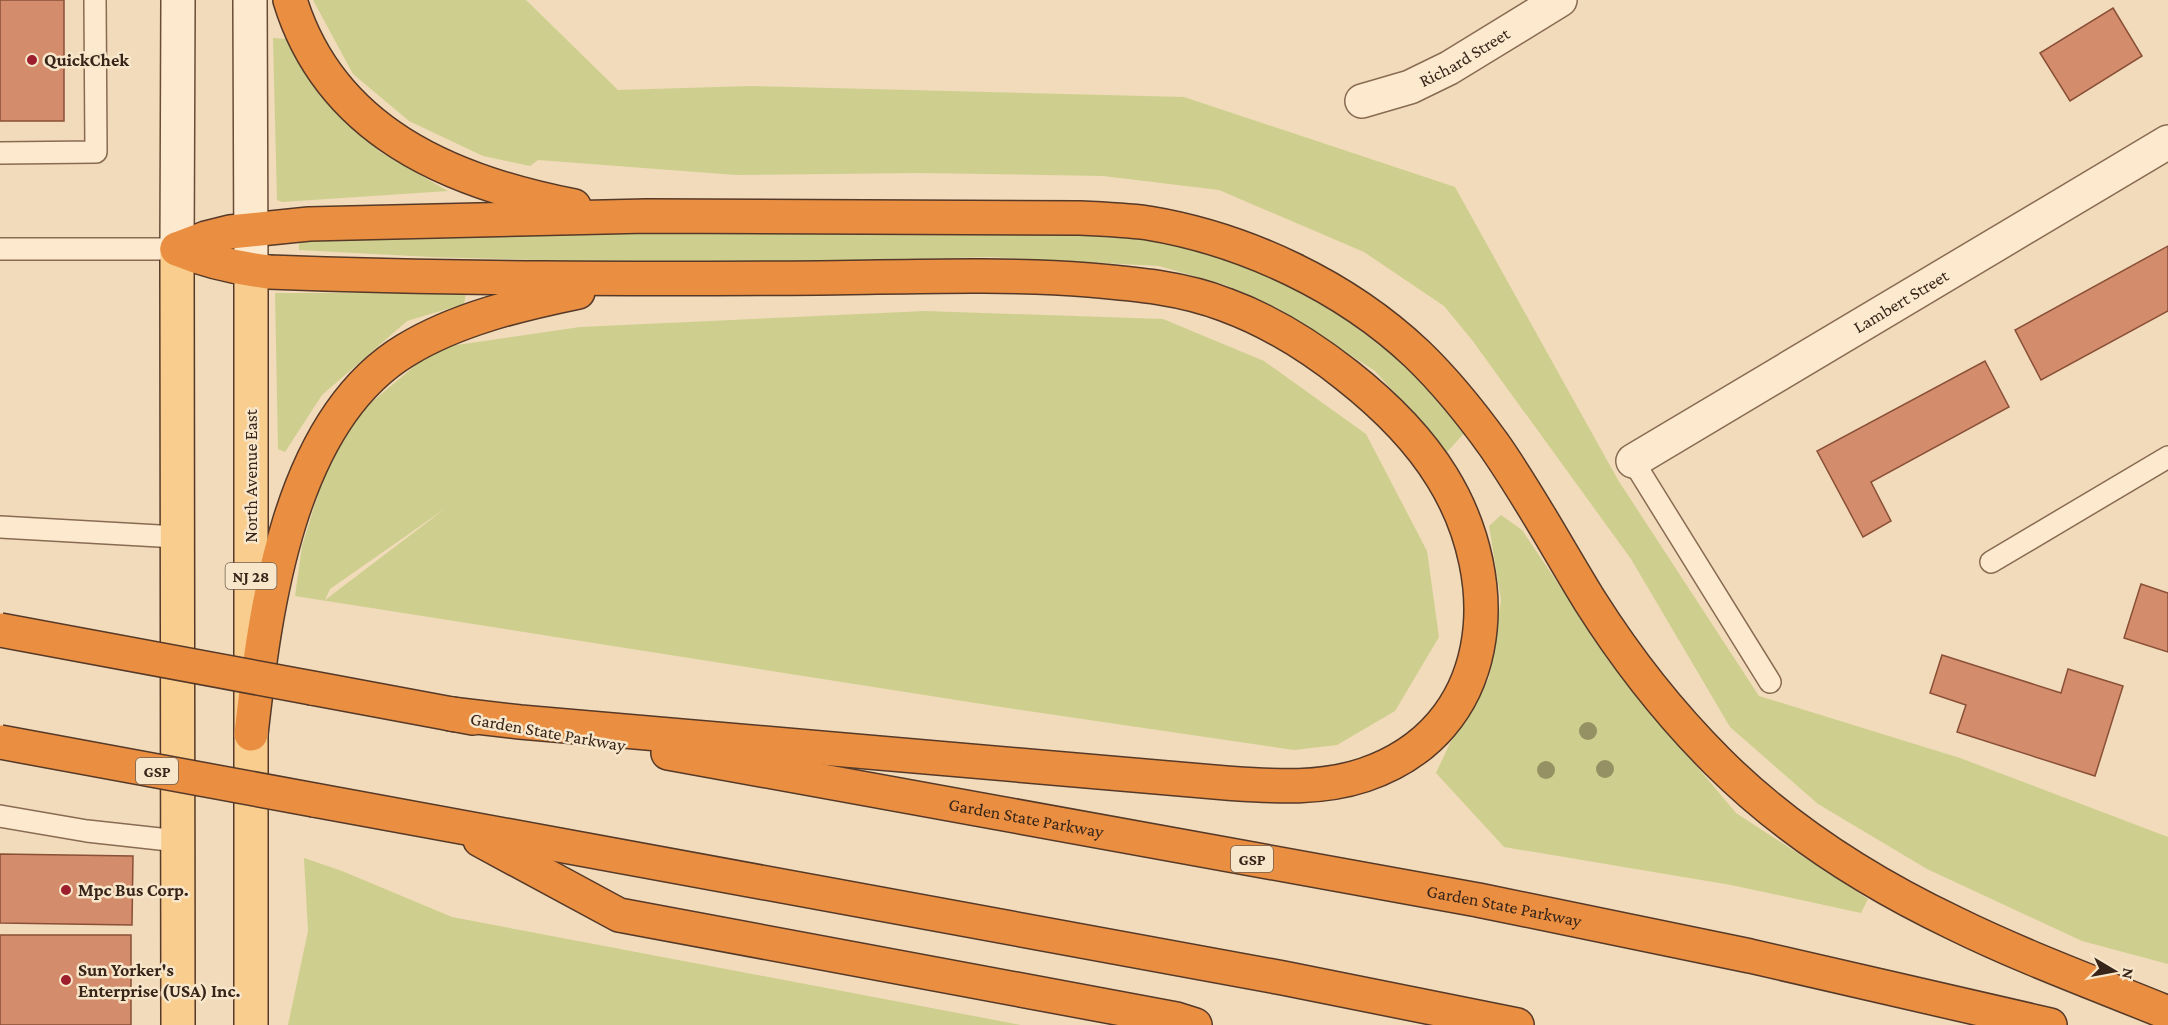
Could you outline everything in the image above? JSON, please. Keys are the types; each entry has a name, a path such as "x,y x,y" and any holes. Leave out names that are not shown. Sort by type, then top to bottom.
{"highway":[{"path":"290,0 317,62 334,85 375,127 400,144 428,160 504,189 572,206 647,216"},
{"path":"177,249 206,238 251,229 309,224 647,216 1078,218 1147,223 1214,240 1268,260 1309,279 1348,302 1392,333 1422,359 1455,395 1515,476 1592,604 1632,663 1717,761 1750,792 1826,849 1914,903 2003,945 2168,1013"},
{"path":"177,249 202,260 228,267 269,272 534,279 1048,278 1118,282 1173,290 1207,298 1249,314 1315,352 1353,382 1406,431 1441,475 1464,519 1478,567 1482,615 1474,663 1467,684 1441,724 1407,754 1366,774 1328,783 1294,786 1226,783 542,724 451,714"},
{"path":"251,734 264,634 295,508 314,455 344,408 362,387 383,366 405,350 461,324 576,292 673,279"},
{"name":"Garden State Parkway","path":"0,630 1478,900 1750,956 2050,1025"},
{"name":"GSP","path":"0,742 1283,978 1517,1025"},
{"path":"452,825 619,915 1164,1017 1195,1025"}],"main road":[{"path":"177,249 178,1025"},
{"name":"North Avenue East","path":"251,270 251,1025"}],"street":[{"path":"177,249 178,0"},
{"name":"North Avenue East","path":"250,0 251,270"},
{"name":"Richard Street","path":"1362,100 1410,87 1449,68 1560,0"},
{"name":"Lambert Street","path":"1633,461 2168,142"}],"lane":[{"path":"0,153 96,152 95,0"},
{"path":"0,249 177,249"},
{"path":"1991,562 2168,457"},
{"path":"1633,461 1770,682"},
{"path":"0,527 177,537"},
{"path":"0,816 87,831 178,841"}],"green space":[{"path":"313,0 526,0 618,90 751,86 1184,97 1455,187 1618,480 1759,696 1960,758 2168,837 2168,964 2082,941 1927,869 1818,804 1730,727 1631,559 1472,340 1444,306 1364,252 1219,190 1103,176 920,173 736,175 538,160 530,166 483,156 409,121 353,74"},
{"path":"273,38 289,39 315,89 380,152 448,191 282,202 277,200"},
{"path":"637,229 1116,232 1239,260 1333,310 1414,371 1467,430 1447,452 1375,371 1279,309 1225,285 1159,266 990,257 792,262 602,262 299,250 299,237"},
{"path":"275,293 466,293 464,304 407,321 322,395 285,452 278,449"},
{"path":"925,311 1163,319 1264,361 1366,434 1427,551 1439,637 1395,711 1337,745 1294,750 1001,707 295,596 302,546 325,472 361,411 436,348 580,327","holes":["446,508 325,600 330,589"]},
{"path":"1501,515 1522,530 1619,674 1736,813 1868,899 1861,913 1731,885 1504,847 1436,773 1450,743 1489,678 1501,600 1489,526"},
{"path":"304,858 342,871 452,917 1021,1025 288,1025 308,931"}],"building":[{"name":"QuickChek","path":"0,0 64,0 64,121 0,121"},
{"path":"2113,8 2142,56 2070,101 2040,53"},
{"path":"2168,246 2168,311 2041,380 2015,330"},
{"path":"1985,361 2009,407 1871,482 1891,521 1863,537 1817,451"},
{"path":"2141,584 2168,593 2168,652 2124,638"},
{"path":"1942,655 2061,693 2068,669 2123,686 2095,776 1957,732 1966,705 1930,693"},
{"name":"Mpc Bus Corp.","path":"0,854 133,856 132,925 0,923"},
{"name":"Sun Yorker's Enterprise (USA) Inc.","path":"0,935 131,935 131,1025 0,1025"}],"place":[{"name":"QuickChek","path":"32,60"},
{"name":"Mpc Bus Corp.","path":"66,890"},
{"name":"Sun Yorker's Enterprise (USA) Inc.","path":"66,980"}]}
